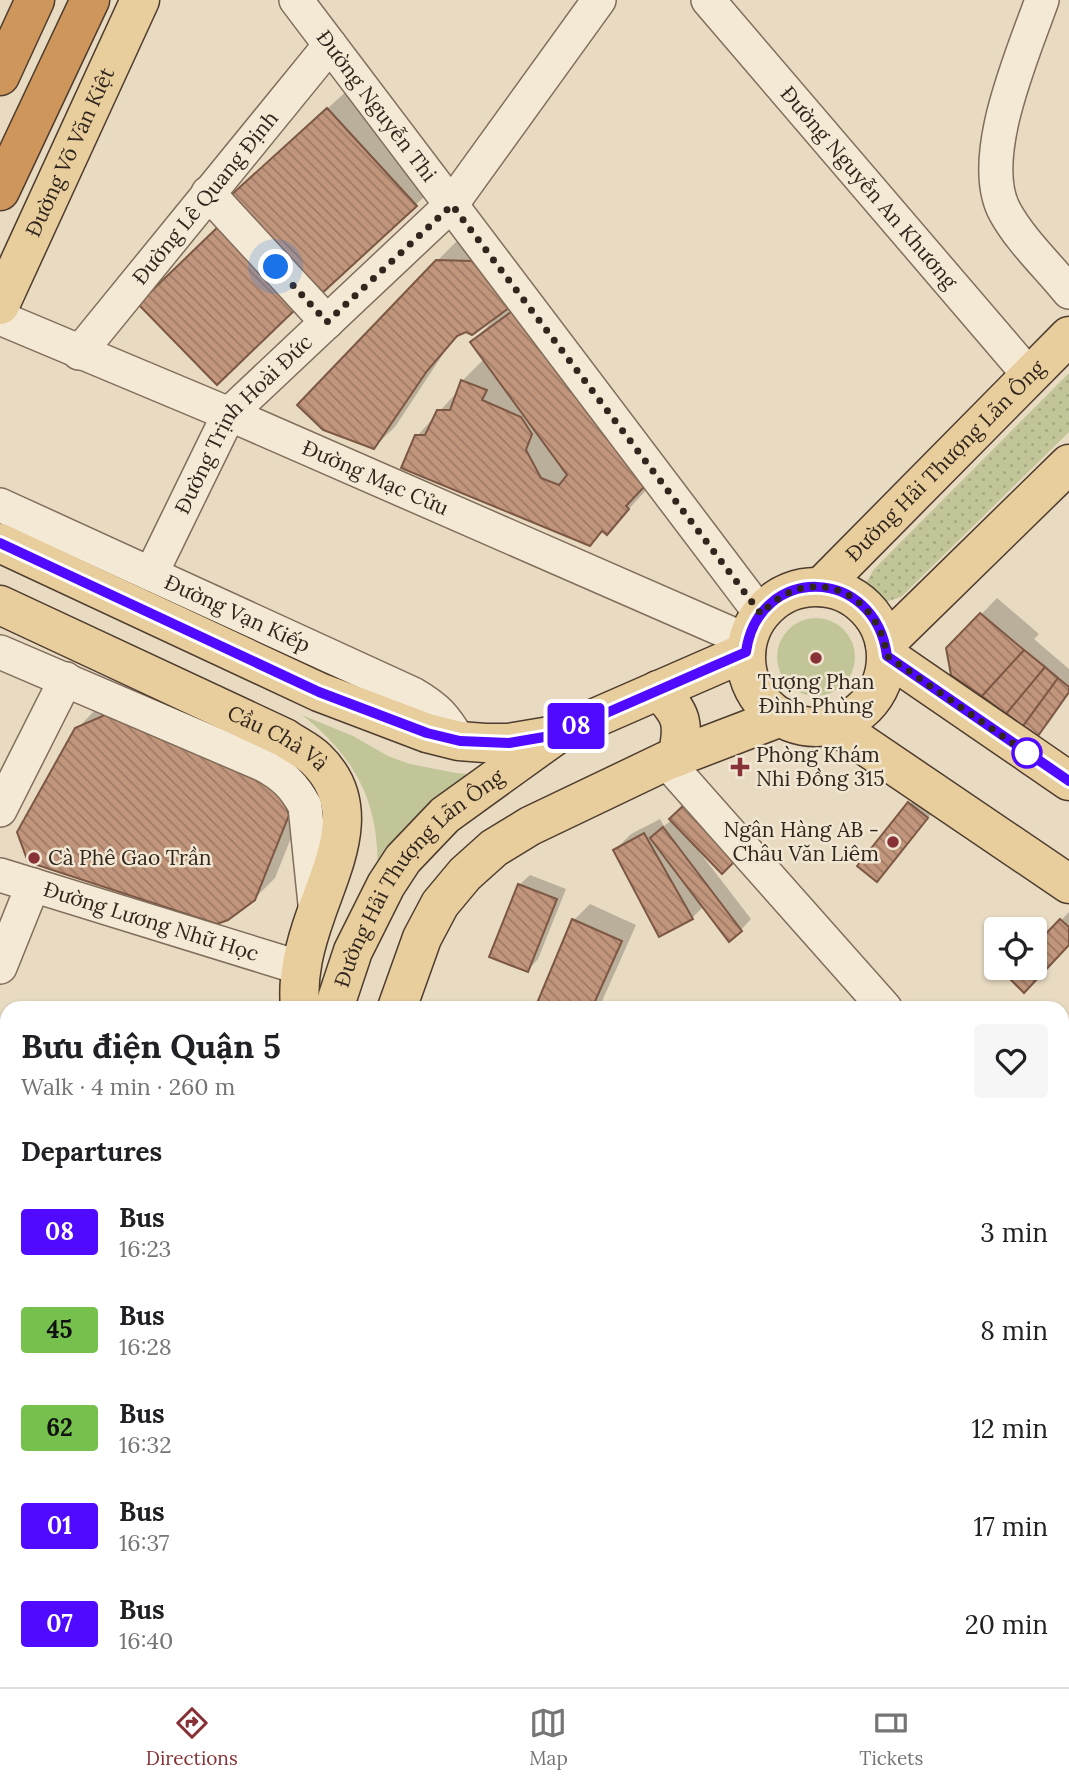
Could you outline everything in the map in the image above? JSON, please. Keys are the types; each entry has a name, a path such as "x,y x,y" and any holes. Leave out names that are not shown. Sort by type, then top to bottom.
{"highway":[{"path":"0,76 35,0"},
{"path":"0,191 90,0"}],"main road":[{"name":"Đường Võ Văn Kiệt","path":"0,305 140,0"},
{"name":"Đường Hải Thượng Lãn Ông","path":"821,587 1069,336"},
{"path":"886,650 1069,464"},
{"path":"0,543 319,692 427,733 460,741 509,743 556,735"},
{"path":"821,587 839,590 856,598 875,619 886,650 883,679 870,701 855,715 833,724 816,727 798,724 768,708 751,682 752,636 775,600 805,588 821,587"},
{"name":"Cầu Chà Và","path":"0,605 285,738 315,758 329,773 339,794 343,818 340,843 301,968 300,1001"},
{"name":"Đường Hải Thượng Lãn Ông","path":"336,1001 353,951 380,897 403,859 445,815 556,735 658,690 752,636"},
{"path":"886,650 1069,782"},
{"path":"658,690 679,716 682,737 671,759"},
{"name":"Đường Hải Thượng Lãn Ông","path":"408,1001 422,938 440,904 465,874 494,848 530,826 671,759 781,717"},
{"path":"833,724 1069,884"}],"street":[{"name":"Đường Nguyễn Thi","path":"296,0 452,205 752,636"},
{"name":"Đường Trịnh Hoài Đức","path":"151,574 229,414 452,205 599,0"},
{"name":"Đường Nguyễn An Khương","path":"708,0 1030,376"},
{"path":"1042,0 1000,128 995,178 1005,212 1069,292"},
{"name":"Đường Lê Quang Định","path":"79,353 330,45"},
{"path":"208,193 327,322"},
{"name":"Đường Mạc Cửu","path":"0,318 752,636"},
{"name":"Đường Vạn Kiếp","path":"0,505 413,694 431,704 444,716 460,741"},
{"path":"0,652 284,776 305,806 316,914"},
{"path":"0,810 66,679"},
{"path":"671,759 879,1001"},
{"name":"Đường Lương Nhữ Học","path":"0,875 301,968"},
{"path":"0,967 33,885"}],"green space":[{"path":"1069,373 1069,432 901,597 885,602 872,598 866,583 874,569"},
{"path":"808,618 824,618 838,624 849,635 855,649 855,665 849,679 838,690 824,696 808,696 794,690 783,679 777,665 777,649 783,635 794,624"},
{"path":"302,715 410,764 480,775 377,873 374,825 361,784 337,747"}],"building":[{"path":"327,108 417,206 320,295 230,196"},
{"path":"222,223 299,306 217,385 138,304"},
{"path":"436,260 472,261 509,308 472,335 466,332 457,336 427,371 374,449 323,430 297,405"},
{"path":"515,309 644,487 626,506 629,509 607,535 602,531 590,546 401,468 415,435 425,435 437,410 450,410 461,380 487,390 482,400 521,417 532,434 526,450 541,478 559,485 567,475 470,342"},
{"path":"980,613 1024,650 982,696 951,675 946,648"},
{"path":"1024,650 1045,667 1006,714 982,696"},
{"path":"1045,667 1058,678 1023,726 1006,714"},
{"path":"1058,678 1069,687 1069,692 1038,736 1023,726"},
{"path":"107,714 245,774 283,797 289,815 255,900 228,920 217,924 28,862 17,832 75,728"},
{"name":"Ngân Hàng AB - Châu Văn Liêm","path":"908,802 928,818 877,882 857,866"},
{"path":"684,805 737,859 722,874 669,819"},
{"path":"663,827 742,931 729,942 650,838"},
{"path":"644,833 693,919 659,937 613,850"},
{"path":"518,884 557,899 528,972 489,957"},
{"path":"572,919 622,941 595,1001 538,1001"},
{"path":"1060,919 1069,927 1069,945 1047,968 1047,932"},
{"path":"1011,980 1036,980 1024,993"}],"bus line":[{"name":"08","path":"0,543 319,692 427,733 460,741 485,743 509,743 556,735 746,652 754,625 761,614 775,600 788,593 821,587 839,590 856,598 870,611 880,627 887,656 1069,781"}],"place":[{"name":"Tượng Phan Đình Phùng","path":"816,658"},
{"name":"Phòng Khám Nhi Đồng 315","path":"740,767"},
{"name":"Ngân Hàng AB - Châu Văn Liêm","path":"893,842"},
{"name":"Cà Phê Gao Trần","path":"34,858"}],"route":[{"path":"276,267 327,322 452,205 761,614 775,600 805,588 839,590 856,598 870,611 880,627 887,656 1027,753"}]}
